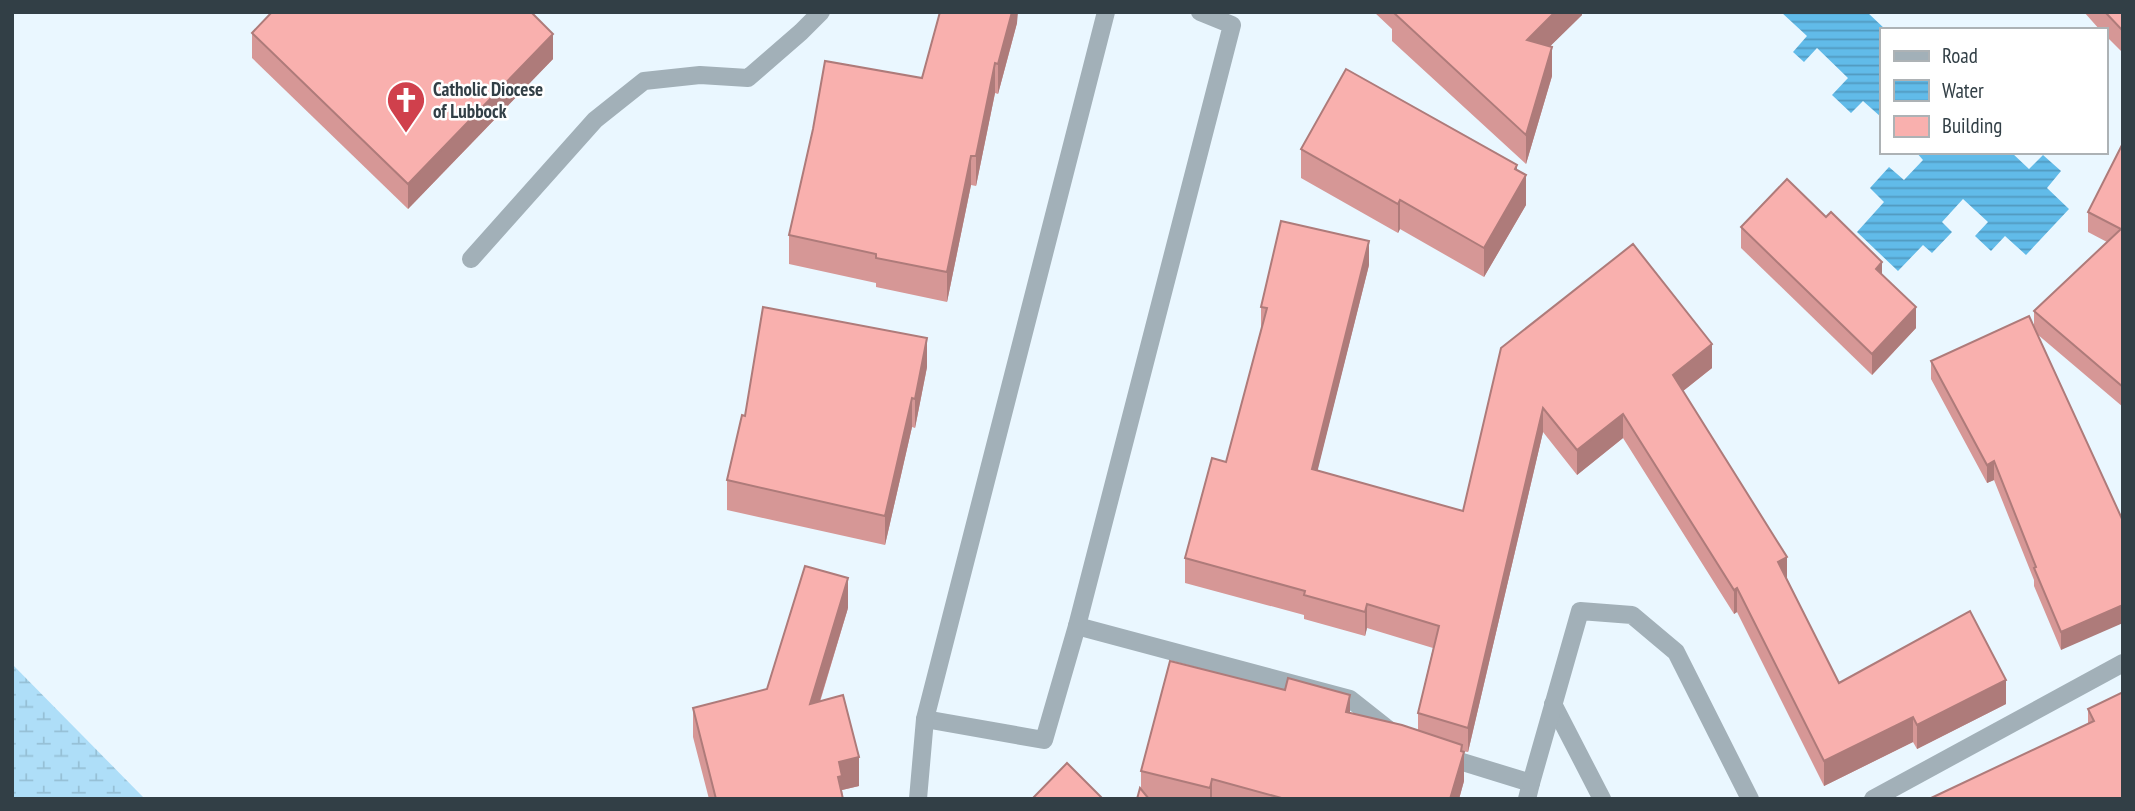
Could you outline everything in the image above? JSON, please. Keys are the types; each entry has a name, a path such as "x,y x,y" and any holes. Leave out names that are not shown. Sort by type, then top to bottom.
{"lane":[{"path":"471,259 595,120 644,81 699,75 748,78 821,12"},
{"path":"918,799 925,719 1106,12"},
{"path":"925,719 1044,740 1077,626 1232,25 1200,12"},
{"path":"1077,626 1350,699 1418,749 1529,791 1580,611 1632,615 1676,652 1750,799"},
{"path":"1873,799 2123,663"},
{"path":"1553,704 1602,799"}],"green space":[{"path":"12,664 145,799 12,799"}],"water":[{"path":"1781,12 1867,12 1884,28 1880,28 1880,116 1863,101 1851,113 1832,95 1848,78 1817,48 1804,62 1793,52 1807,36"},
{"path":"1918,154 2013,154 2029,169 2043,155 2061,171 2047,188 2069,209 2026,255 2005,236 1991,251 1975,236 1988,222 1963,199 1942,222 1952,232 1932,253 1923,245 1898,271 1857,232 1884,202 1870,188 1889,167 1904,180 1923,160"}],"building":[{"name":"Catholic Diocese of Lubbock","path":"272,12 531,12 553,34 408,184 252,33"},
{"path":"940,12 1012,12 998,64 995,63 976,156 971,156 947,272 876,258 876,254 789,235 825,61 922,78"},
{"path":"1393,12 1555,12 1527,40 1552,47 1526,135"},
{"path":"2105,12 2123,12 2123,31"},
{"path":"1346,69 1517,165 1515,169 1526,175 1484,248 1400,200 1398,204 1301,149"},
{"path":"2123,143 2123,387 2034,311 2121,229 2088,212"},
{"path":"1787,179 1826,217 1831,212 1882,262 1876,269 1916,307 1872,354 1741,227"},
{"path":"1281,221 1369,241 1312,469 1463,511 1501,348 1633,244 1712,344 1673,375 1787,557 1778,562 1839,683 1970,611 2006,680 1917,725 1913,717 1824,761 1737,588 1734,590 1623,414 1577,450 1543,408 1468,728 1418,713 1439,626 1367,604 1365,612 1304,595 1305,591 1185,558 1212,458 1226,462 1267,308 1261,307"},
{"path":"763,307 927,338 915,399 912,398 885,516 727,480 742,415 745,416"},
{"path":"2029,316 2123,521 2123,605 2061,632 1994,461 1987,465 1931,361"},
{"path":"805,566 848,578 810,704 843,695 859,757 839,762 842,776 838,777 843,799 716,799 693,708 767,689"},
{"path":"1170,661 1285,690 1288,678 1350,695 1346,712 1402,725 1462,745 1461,751 1464,752 1450,799 1285,799 1212,779 1210,788 1141,771"},
{"path":"2123,692 2123,799 1929,799 2094,721 2088,709"},
{"path":"1067,763 1103,799 1032,799"},
{"path":"1140,788 1149,799 1137,799"}],"place":[{"name":"Catholic Diocese of Lubbock","path":"406,134"}]}
